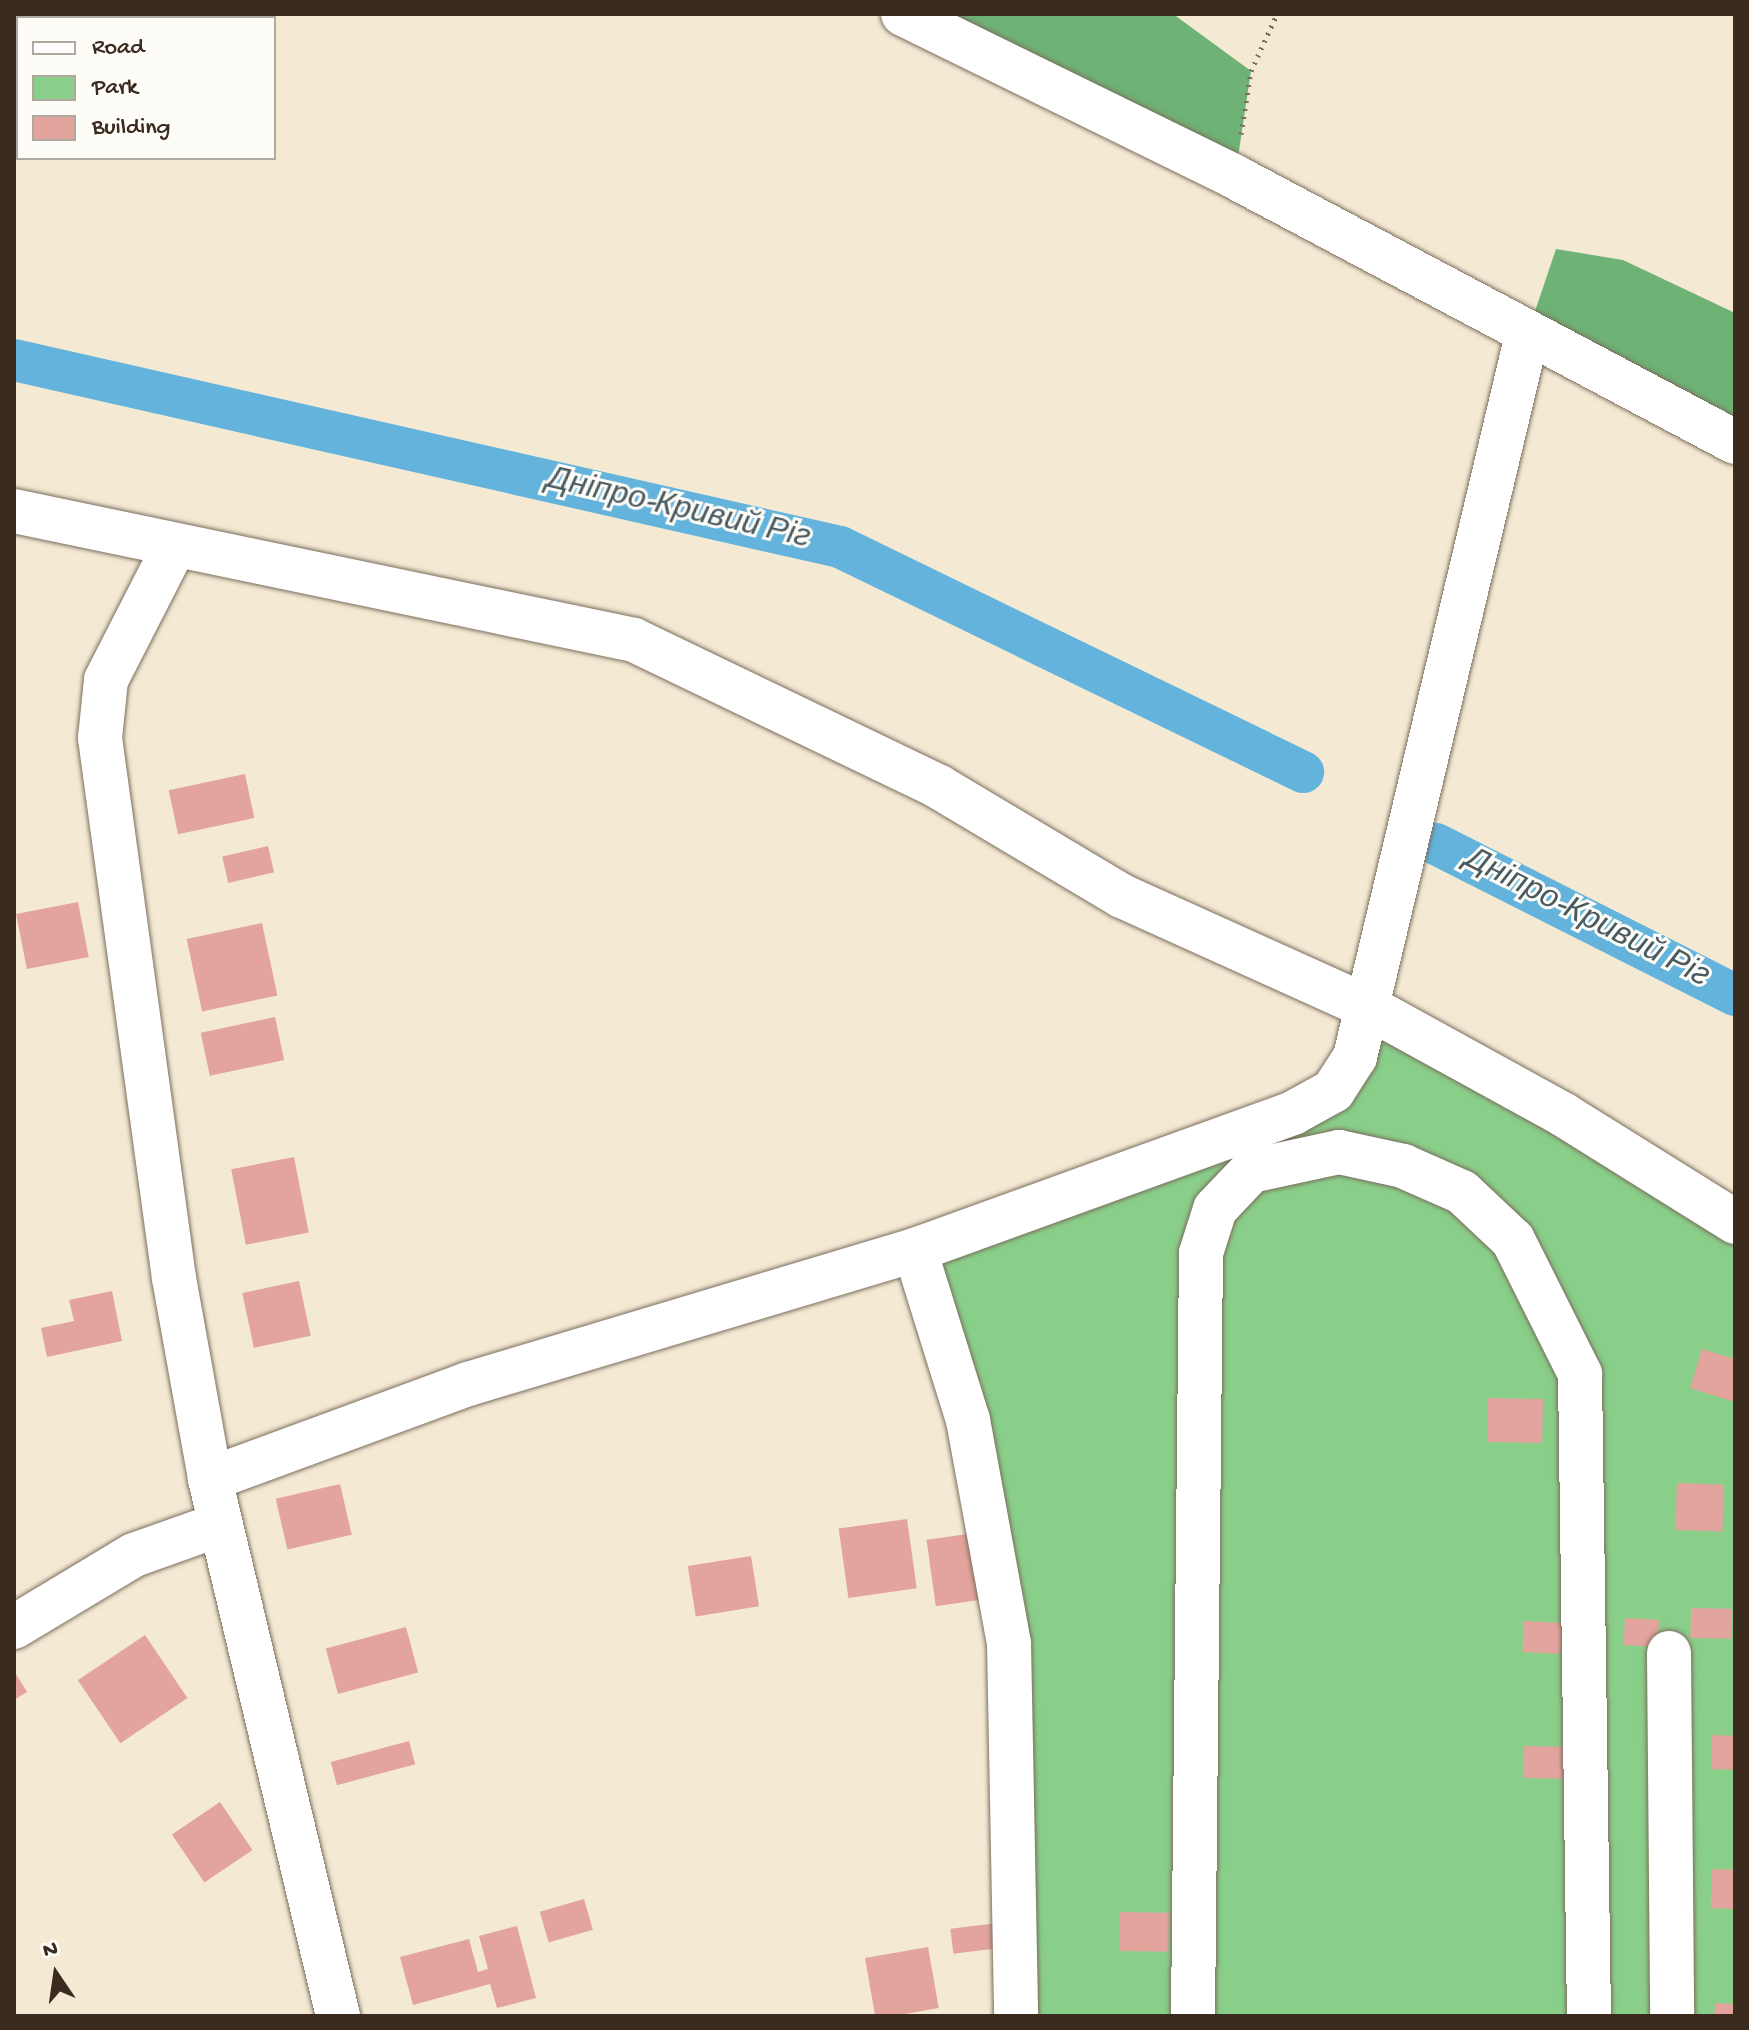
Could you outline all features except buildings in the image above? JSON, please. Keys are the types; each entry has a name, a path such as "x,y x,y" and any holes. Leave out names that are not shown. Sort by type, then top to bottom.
{"street":[{"path":"903,14 1235,177 1527,335 1735,442"},
{"path":"210,1479 468,1384 915,1250 1293,1113 1333,1091 1355,1057 1527,335"},
{"path":"14,511 174,547 567,620 634,640 939,787 1122,896 1366,1006 1564,1115 1735,1222"},
{"path":"174,547 106,680 100,738 174,1278 210,1479 338,2016"},
{"path":"1193,2016 1201,1253 1215,1209 1251,1171 1339,1152 1403,1166 1462,1192 1513,1240 1580,1374 1589,2016"},
{"path":"915,1250 968,1420 1009,1643 1016,2016"},
{"path":"14,1627 134,1555 221,1524"},
{"path":"1669,1653 1672,2016"}],"path":[{"path":"1235,177 1251,71 1277,14"}],"green space":[{"path":"903,14 1173,14 1251,71 1235,177"},
{"path":"1556,249 1623,260 1735,313 1735,442 1527,335"},
{"path":"1366,1006 1735,1222 1735,2016 1022,2016 1017,1802 915,1250 1293,1113"}],"water":[{"path":"14,14 16,86 14,146"}],"waterway":[{"name":"Дніпро-Кривий Ріг","path":"14,360 840,547 1303,772"},
{"name":"Дніпро-Кривий Ріг","path":"1436,844 1735,995"}]}
